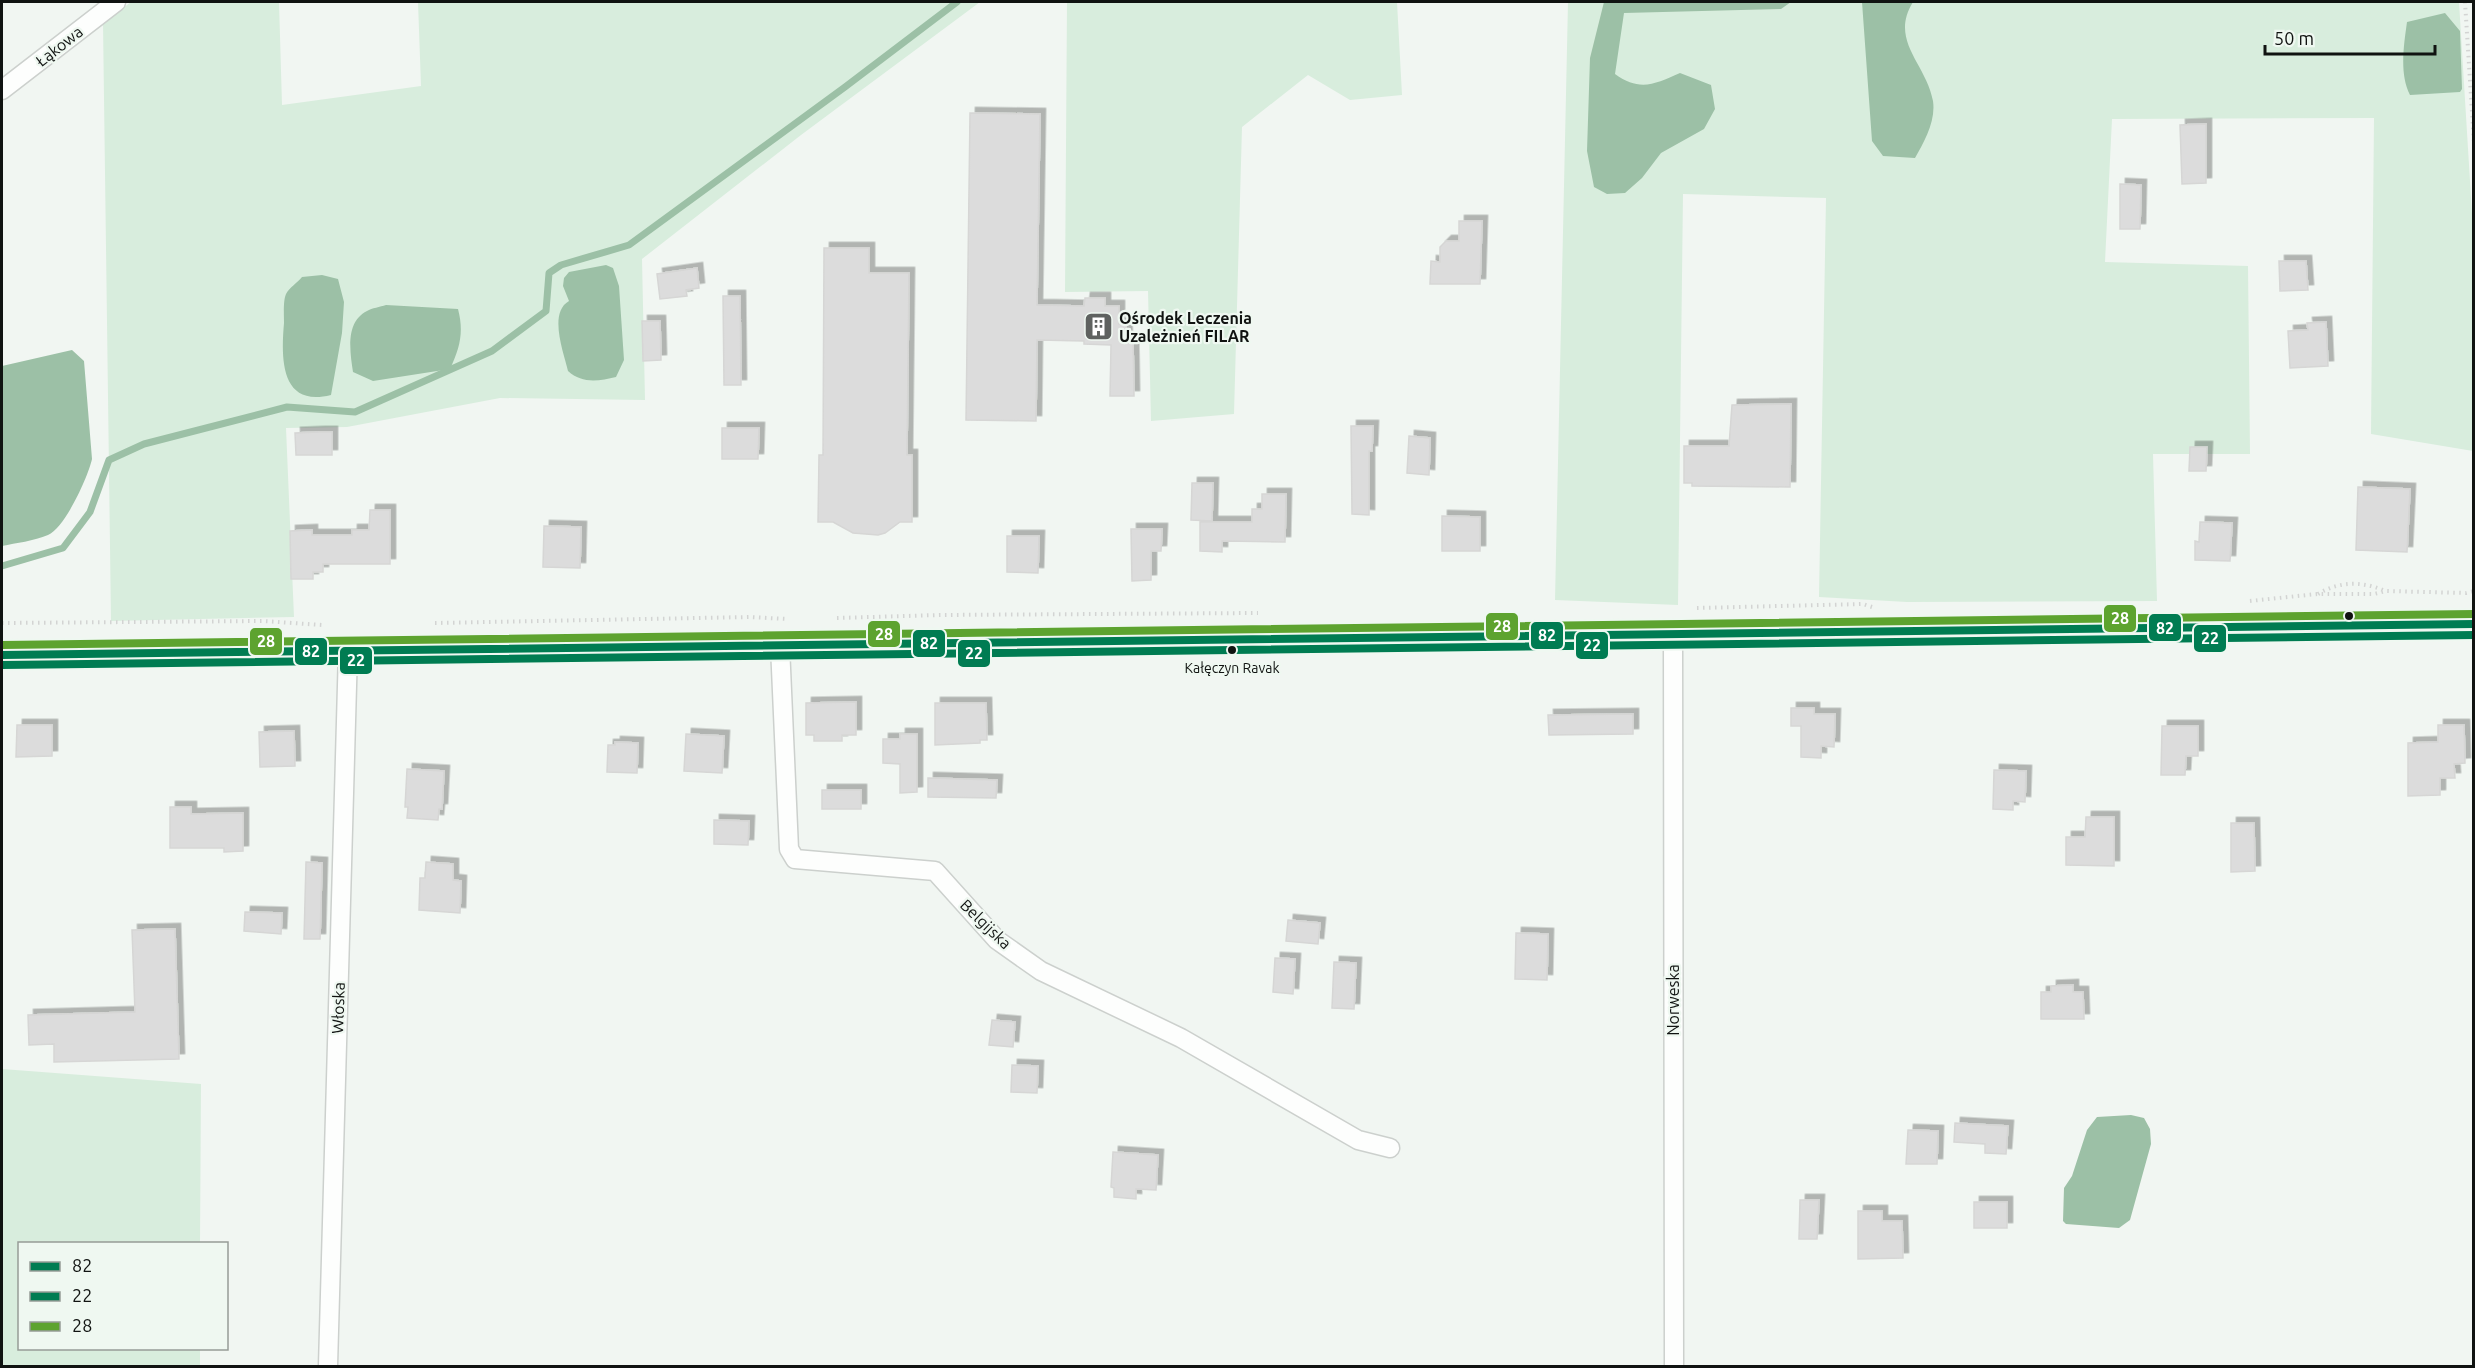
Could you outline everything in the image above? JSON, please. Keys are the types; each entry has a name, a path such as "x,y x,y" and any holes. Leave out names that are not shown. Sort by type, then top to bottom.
{"main road":[{"path":"2,656 2474,624"}],"street":[{"name":"Łąkowa","path":"2,90 116,2"},
{"name":"Norweska","path":"1673,634 1674,1366"},
{"name":"Belgijska","path":"780,646 789,849 795,859 935,871 997,940 1041,971 1181,1038 1358,1140 1390,1148"},
{"name":"Włoska","path":"328,1366 348,650"}],"path":[{"path":"2465,2 2474,143"},
{"path":"2386,591 2370,584 2355,584 2325,590 2317,594 2374,594 2386,591 2466,593 2474,591"},
{"path":"1696,608 1863,604"},
{"path":"836,618 1260,613"},
{"path":"435,623 750,617 793,619"},
{"path":"2,623 263,621 329,625"}],"shaded area":[{"path":"131,2 279,2 282,105 421,86 418,2 980,2 801,135 642,259 645,400 500,398 347,427 286,428 294,617 111,621 103,23"},
{"path":"1067,2 1397,2 1402,95 1350,100 1308,75 1242,127 1234,414 1151,421 1148,291 1065,292"},
{"path":"1568,2 2459,2 2473,230 2473,451 2371,434 2374,118 2112,119 2105,262 2248,266 2250,454 2153,454 2157,601 1907,602 1819,597 1826,198 1683,194 1678,605 1555,600"},
{"path":"1604,2 1791,2 1781,9 1624,13 1615,74 1632,83 1648,84 1680,73 1711,85 1715,109 1704,129 1661,153 1642,178 1625,193 1607,194 1594,187 1587,151 1590,58"},
{"path":"1862,2 1913,2 1907,16 1905,29 1907,40 1924,75 1933,101 1933,116 1915,158 1883,156 1872,141"},
{"path":"2445,13 2460,31 2462,89 2460,92 2410,95 2403,68 2407,22"},
{"path":"606,265 613,268 619,286 624,360 616,377 585,380 568,371 561,344 559,314 569,301 563,286 564,278 569,272"},
{"path":"322,275 338,279 344,302 342,333 331,395 314,397 302,394 293,387 287,377 283,351 284,304 287,292 302,277"},
{"path":"386,305 458,309 461,325 460,340 450,369 373,381 353,372 351,338 355,322 367,311"},
{"path":"72,350 84,361 92,459 90,467 75,501 55,530 37,539 2,546 2,366"},
{"path":"2,1069 201,1084 200,1242 18,1242 18,1350 200,1350 200,1366 2,1366"},
{"path":"2131,1115 2144,1118 2150,1129 2151,1144 2130,1220 2119,1228 2066,1224 2063,1221 2064,1188 2072,1176 2087,1130 2097,1117"}],"building":[{"path":"970,113 1040,114 1037,305 1084,306 1085,298 1105,298 1105,306 1119,306 1119,324 1126,324 1127,339 1133,340 1134,396 1110,396 1111,345 1084,344 1084,341 1037,340 1036,421 966,420"},
{"path":"2206,124 2206,183 2182,184 2180,125"},
{"path":"2120,184 2141,185 2140,229 2120,229"},
{"path":"1459,221 1482,221 1480,284 1430,284 1431,261 1440,262 1440,247 1446,241 1459,241"},
{"path":"824,248 869,248 869,273 909,273 907,455 912,455 912,522 900,522 885,533 878,535 853,533 833,522 818,522 819,455 823,455"},
{"path":"2279,261 2306,261 2308,290 2280,291"},
{"path":"697,268 699,288 686,290 687,296 660,299 657,274"},
{"path":"723,296 740,296 741,385 724,385"},
{"path":"642,321 660,321 661,360 643,361"},
{"path":"2326,322 2328,366 2290,368 2288,331 2308,330 2307,323"},
{"path":"1791,404 1790,487 1692,486 1692,483 1684,483 1684,446 1729,446 1732,405"},
{"path":"1351,426 1373,426 1372,451 1369,451 1369,515 1352,514"},
{"path":"722,428 759,428 758,459 722,459"},
{"path":"332,432 332,455 296,455 295,433"},
{"path":"1409,436 1430,438 1429,475 1407,473"},
{"path":"2190,447 2207,447 2206,471 2189,471"},
{"path":"1192,483 1213,483 1212,521 1191,520"},
{"path":"2358,487 2410,489 2407,552 2356,550"},
{"path":"1262,494 1286,494 1285,542 1222,541 1222,552 1200,551 1200,522 1252,522 1252,509 1262,509"},
{"path":"370,510 390,510 390,564 323,564 323,572 313,572 313,579 291,579 290,531 312,530 312,535 352,535 352,530 369,530"},
{"path":"1442,516 1480,517 1480,551 1442,551"},
{"path":"2200,522 2232,523 2230,561 2195,560 2195,541 2199,542"},
{"path":"544,526 581,527 580,568 543,567"},
{"path":"1131,529 1162,529 1161,551 1151,551 1151,580 1132,581"},
{"path":"1007,536 1039,536 1038,573 1007,572"},
{"path":"856,702 856,735 842,735 842,741 814,741 814,735 806,735 806,703"},
{"path":"935,703 986,703 987,740 980,740 980,743 935,745"},
{"path":"1791,708 1814,708 1814,714 1835,714 1834,747 1821,746 1821,758 1801,757 1801,726 1791,726"},
{"path":"1633,714 1633,734 1549,735 1548,715"},
{"path":"17,725 52,725 52,756 16,757"},
{"path":"2438,725 2464,725 2465,763 2454,764 2455,778 2440,778 2440,795 2408,796 2408,743 2438,742"},
{"path":"2162,726 2198,726 2198,756 2186,756 2185,775 2161,775"},
{"path":"294,731 295,766 260,767 259,732"},
{"path":"686,734 724,736 722,773 684,771"},
{"path":"900,734 917,734 917,792 900,793 900,764 883,763 883,739 900,739"},
{"path":"615,742 638,743 637,773 607,772 608,745 615,745"},
{"path":"407,769 444,771 442,809 439,809 438,820 407,818 408,807 405,807"},
{"path":"1994,770 2026,771 2025,802 2013,801 2013,810 1993,809"},
{"path":"928,778 997,780 996,798 928,797"},
{"path":"822,790 861,790 861,809 822,809"},
{"path":"170,807 191,807 191,814 243,813 243,851 224,852 224,848 170,848"},
{"path":"2086,817 2114,817 2114,866 2066,865 2066,837 2085,837"},
{"path":"714,820 749,821 748,845 714,844"},
{"path":"2231,823 2254,823 2255,871 2231,872"},
{"path":"306,862 322,863 320,939 304,939"},
{"path":"426,862 453,864 453,880 461,881 460,913 419,910 420,878 425,878"},
{"path":"245,912 282,913 281,934 244,931"},
{"path":"1288,920 1320,923 1318,944 1286,941"},
{"path":"175,929 179,1059 54,1062 54,1044 29,1045 28,1015 135,1012 132,930"},
{"path":"1516,933 1548,934 1547,980 1515,979"},
{"path":"1275,958 1295,959 1293,994 1273,992"},
{"path":"1334,962 1356,963 1354,1009 1332,1008"},
{"path":"2073,985 2073,992 2083,992 2084,1019 2041,1019 2041,992 2051,992 2051,986"},
{"path":"992,1020 1015,1022 1013,1047 989,1045"},
{"path":"1012,1065 1038,1066 1037,1093 1011,1092"},
{"path":"1955,1123 2008,1126 2006,1154 1985,1153 1985,1144 1954,1142"},
{"path":"1908,1130 1938,1131 1937,1164 1906,1164"},
{"path":"1113,1152 1158,1155 1156,1190 1136,1189 1136,1199 1114,1197 1114,1188 1111,1187"},
{"path":"1800,1200 1819,1200 1817,1239 1799,1239"},
{"path":"1974,1202 2007,1202 2007,1228 1974,1228"},
{"path":"1858,1211 1882,1211 1882,1221 1902,1221 1903,1258 1858,1259"}],"waterway":[{"path":"2,566 63,548 90,512 109,460 144,444 287,407 355,412 492,351 546,311 549,273 561,265 629,245 957,2"}],"transit line":[{"name":"28","path":"2,645 2474,614"},
{"name":"82","path":"2,655 2474,624"},
{"name":"22","path":"2,665 2474,635"}],"place":[{"name":"Ośrodek Leczenia Uzależnień FILAR","path":"1098,327"},
{"name":"Kałęczyn Ravak","path":"1232,650"}]}
